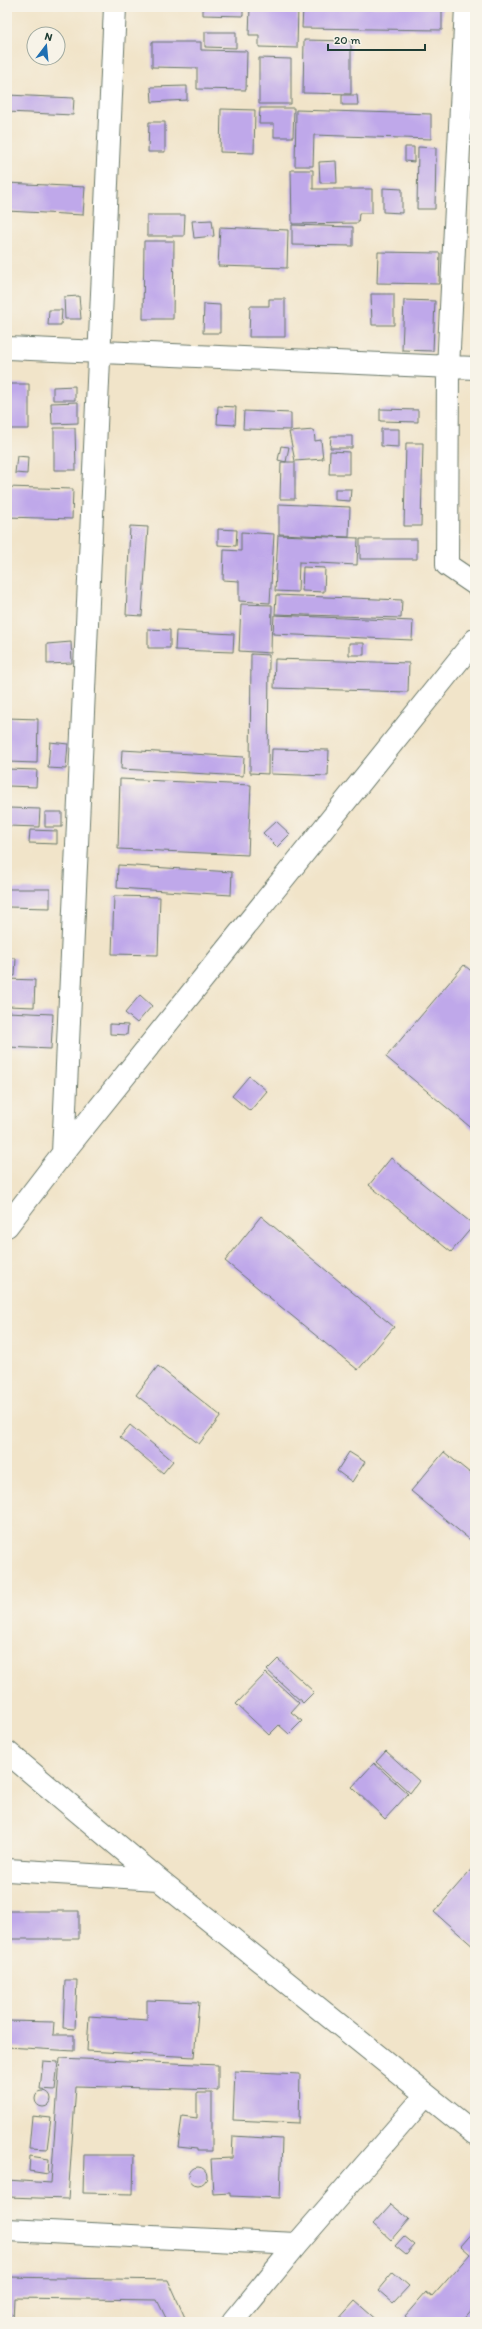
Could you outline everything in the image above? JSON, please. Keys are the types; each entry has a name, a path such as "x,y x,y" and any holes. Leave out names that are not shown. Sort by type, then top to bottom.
{"street":[{"path":"63,1153 115,7"},
{"path":"466,7 448,368 447,565 475,584"},
{"path":"7,348 475,368"},
{"path":"7,1226 63,1153 475,640"},
{"path":"7,1752 158,1879 475,2134"},
{"path":"7,1870 158,1879"},
{"path":"234,2322 297,2244 426,2095"},
{"path":"7,2230 297,2244"}],"building":[{"path":"203,7 243,7 243,16 203,15"},
{"path":"250,7 298,7 297,48 259,47 259,35 249,35"},
{"path":"303,7 442,7 442,30 302,28"},
{"path":"205,32 236,32 236,48 205,47"},
{"path":"304,40 351,41 351,94 303,93"},
{"path":"152,42 201,42 201,50 247,51 246,90 197,89 197,68 152,67"},
{"path":"259,58 291,59 291,104 259,104"},
{"path":"187,86 187,100 152,102 151,87"},
{"path":"7,95 74,98 73,115 7,112"},
{"path":"342,95 357,95 358,105 342,105"},
{"path":"260,108 294,108 293,137 274,137 274,124 259,124"},
{"path":"221,109 255,110 254,153 220,152"},
{"path":"296,110 431,114 431,139 314,135 313,166 295,166"},
{"path":"149,122 165,122 165,152 148,152"},
{"path":"405,147 414,147 414,162 405,161"},
{"path":"418,147 436,148 435,209 417,209"},
{"path":"336,161 337,183 320,183 319,162"},
{"path":"291,170 313,170 313,189 372,189 372,213 359,213 358,223 292,224"},
{"path":"7,183 85,187 83,215 7,211"},
{"path":"383,188 402,189 402,213 383,212"},
{"path":"147,215 185,215 184,236 147,236"},
{"path":"212,220 214,236 194,238 192,221"},
{"path":"7,222 9,222 8,249 7,249"},
{"path":"292,225 353,227 353,246 292,245"},
{"path":"220,227 288,230 287,268 218,266"},
{"path":"144,241 174,241 173,319 143,319"},
{"path":"378,252 440,253 439,284 377,283"},
{"path":"371,294 394,294 394,325 372,325"},
{"path":"79,296 81,319 65,319 64,297"},
{"path":"269,299 285,299 285,337 249,337 250,306 269,306"},
{"path":"404,300 435,301 433,351 402,350"},
{"path":"204,304 220,305 220,333 203,333"},
{"path":"49,310 62,310 61,325 48,325"},
{"path":"7,384 29,384 29,429 7,429"},
{"path":"75,386 75,400 53,400 53,387"},
{"path":"78,402 78,423 52,424 51,403"},
{"path":"218,406 236,407 235,425 217,424"},
{"path":"380,409 418,410 418,422 380,421"},
{"path":"244,411 291,413 291,430 243,429"},
{"path":"54,428 75,428 76,470 54,470"},
{"path":"381,429 399,429 399,447 381,446"},
{"path":"314,430 315,441 321,440 323,459 295,461 289,432"},
{"path":"331,436 352,436 352,448 330,448"},
{"path":"406,443 423,443 421,526 404,526"},
{"path":"281,446 289,447 286,462 278,460"},
{"path":"330,451 349,452 349,474 329,474"},
{"path":"17,456 28,457 27,474 15,473"},
{"path":"281,462 295,462 295,499 280,499"},
{"path":"7,487 73,489 72,519 7,517"},
{"path":"335,489 351,489 350,501 335,500"},
{"path":"279,504 350,507 349,537 279,534"},
{"path":"130,526 148,527 142,616 126,615"},
{"path":"218,529 237,530 236,546 218,545"},
{"path":"241,532 274,534 270,603 239,601 239,581 223,580 224,550 241,551"},
{"path":"278,535 358,538 357,565 299,562 298,592 275,591"},
{"path":"360,539 417,539 417,559 360,559"},
{"path":"303,567 325,568 324,592 302,591"},
{"path":"276,595 402,600 401,618 275,614"},
{"path":"241,604 272,605 271,653 239,651"},
{"path":"274,615 413,621 412,640 273,634"},
{"path":"148,629 170,630 170,648 148,648"},
{"path":"176,631 234,634 233,652 175,650"},
{"path":"71,642 72,663 47,664 47,644"},
{"path":"349,643 364,643 364,655 349,655"},
{"path":"251,654 269,655 268,774 250,773"},
{"path":"275,659 409,663 408,692 274,688"},
{"path":"7,718 38,719 37,763 7,762"},
{"path":"50,742 68,744 66,769 48,768"},
{"path":"272,749 329,750 328,776 271,774"},
{"path":"122,750 244,757 243,776 121,769"},
{"path":"7,769 37,770 36,787 7,786"},
{"path":"120,779 251,785 248,855 118,849"},
{"path":"8,808 40,809 39,827 8,826"},
{"path":"45,812 62,812 62,827 45,827"},
{"path":"276,821 290,834 277,847 263,833"},
{"path":"30,830 57,831 57,844 29,843"},
{"path":"118,865 232,872 231,895 117,888"},
{"path":"7,889 50,889 50,908 7,907"},
{"path":"114,896 160,897 158,955 112,954"},
{"path":"7,958 16,958 15,976 7,976"},
{"path":"464,965 475,974 475,1131 386,1057"},
{"path":"7,979 35,980 34,1007 7,1006"},
{"path":"140,995 152,1006 137,1023 125,1013"},
{"path":"7,1012 53,1014 51,1049 7,1047"},
{"path":"110,1024 128,1025 127,1035 110,1034"},
{"path":"249,1076 267,1091 250,1111 232,1096"},
{"path":"391,1158 474,1225 451,1252 369,1185"},
{"path":"261,1216 394,1327 358,1370 225,1261"},
{"path":"158,1366 221,1416 199,1444 136,1395"},
{"path":"130,1425 173,1461 163,1473 120,1437"},
{"path":"349,1452 365,1462 352,1482 337,1471"},
{"path":"444,1452 475,1477 475,1544 411,1491"},
{"path":"278,1659 314,1692 303,1703 267,1670"},
{"path":"266,1673 299,1703 291,1712 302,1721 289,1734 279,1725 269,1735 236,1704"},
{"path":"386,1751 419,1781 410,1793 376,1762"},
{"path":"374,1763 408,1794 385,1819 352,1787"},
{"path":"475,1865 475,1948 434,1912"},
{"path":"7,1911 79,1911 79,1939 7,1939"},
{"path":"65,1980 77,1980 75,2029 63,2028"},
{"path":"147,2000 199,2002 194,2057 87,2051 89,2016 147,2020"},
{"path":"7,2021 54,2022 53,2035 74,2035 74,2051 7,2047"},
{"path":"60,2058 218,2065 218,2090 76,2086 68,2199 7,2197 7,2180 51,2183"},
{"path":"43,2061 58,2062 55,2090 40,2089"},
{"path":"235,2071 300,2074 299,2123 233,2120"},
{"path":"40,2091 46,2091 51,2096 49,2105 46,2107 40,2107 35,2102 35,2096"},
{"path":"197,2093 212,2093 212,2151 197,2151 197,2149 178,2147 182,2116 197,2118"},
{"path":"32,2116 51,2118 47,2149 29,2148"},
{"path":"233,2136 282,2139 280,2198 230,2196 230,2193 213,2194 211,2159 232,2158"},
{"path":"84,2155 134,2155 133,2194 83,2193"},
{"path":"30,2156 49,2159 48,2174 29,2171"},
{"path":"198,2167 202,2168 206,2172 206,2180 202,2184 198,2185 194,2184 190,2180 189,2176 190,2172 194,2168"},
{"path":"391,2204 409,2219 391,2240 373,2224"},
{"path":"475,2230 475,2306 461,2322 412,2322 405,2316 426,2292 432,2297 470,2254 461,2246"},
{"path":"404,2236 415,2245 406,2255 395,2246"},
{"path":"393,2272 409,2286 393,2303 378,2290"},
{"path":"7,2277 168,2280 187,2322 168,2322 157,2300 14,2298 13,2322 7,2322"},
{"path":"355,2301 379,2322 336,2322"}]}
